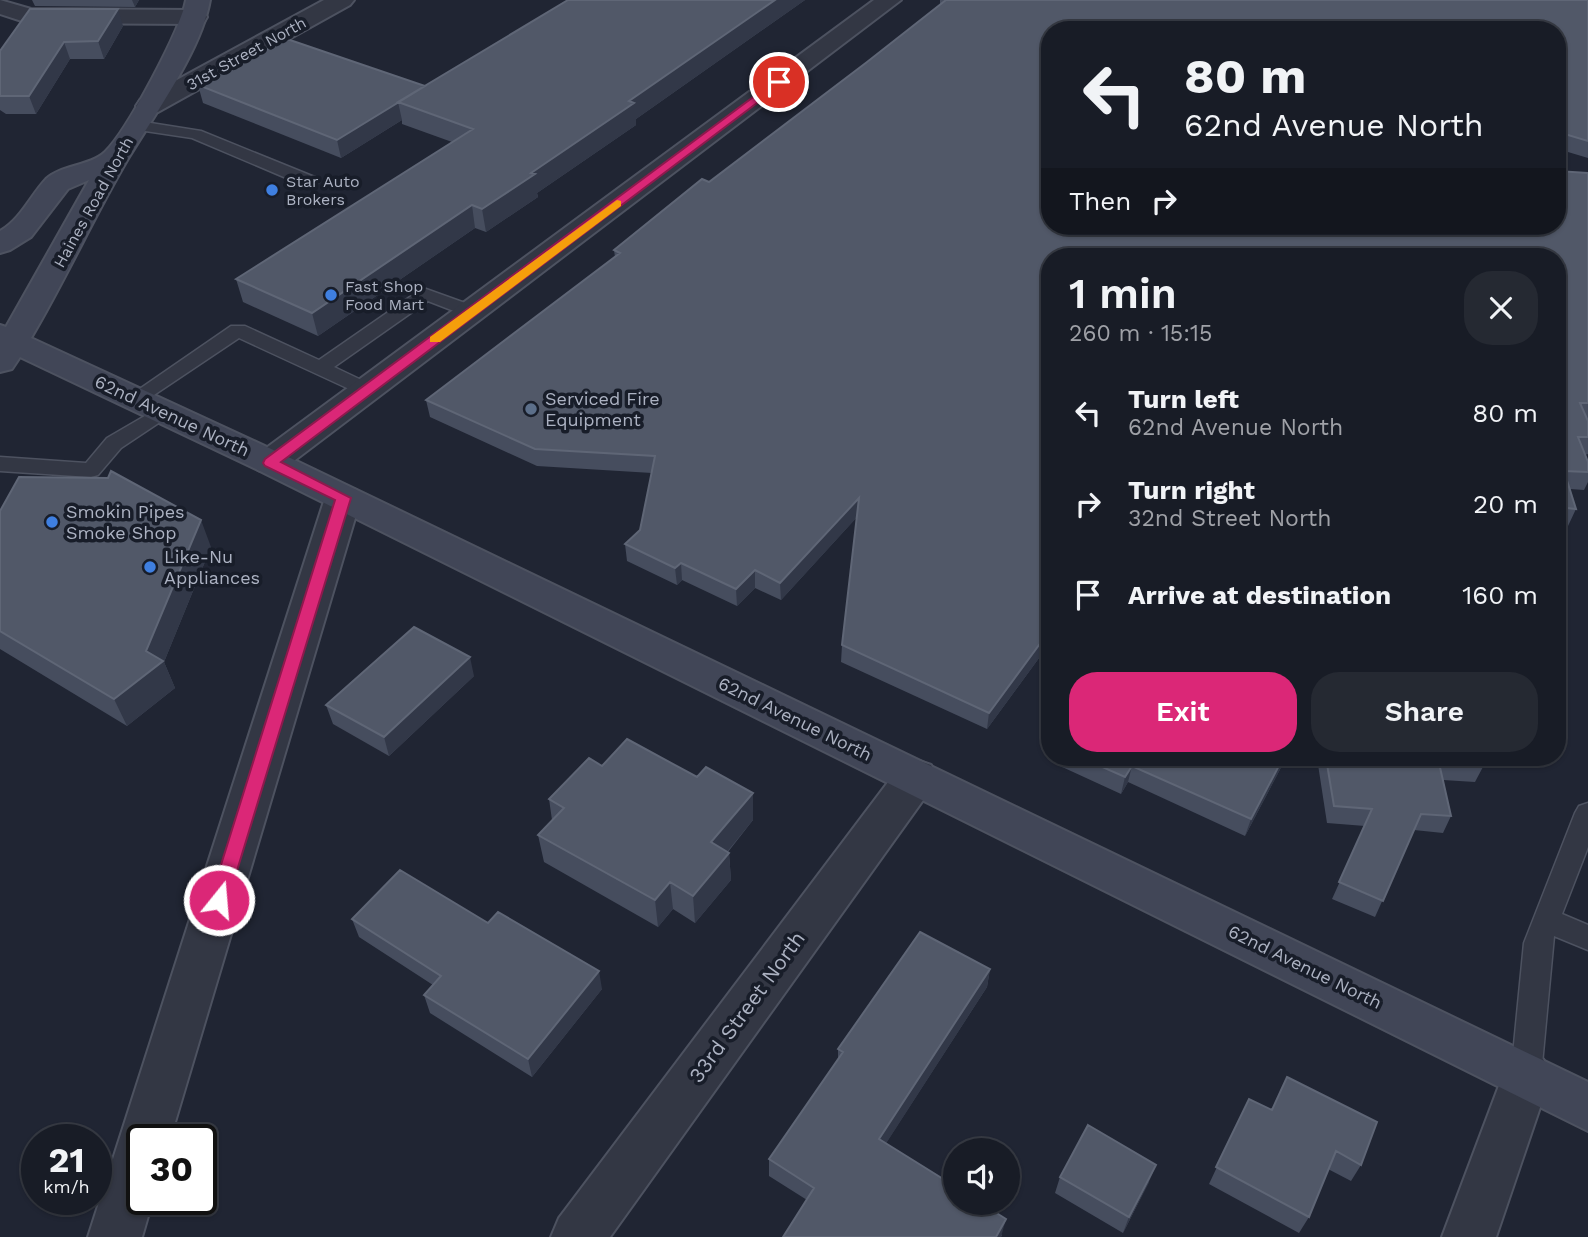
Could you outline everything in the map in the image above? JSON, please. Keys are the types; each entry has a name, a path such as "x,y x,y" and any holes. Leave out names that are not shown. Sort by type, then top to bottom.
{"street":[{"name":"31st Street North","path":"144,116 342,0"},
{"path":"270,463 889,0"},
{"path":"0,6 28,16 197,9"},
{"name":"Haines Road North","path":"5,347 47,285 114,159 144,116 197,9"},
{"path":"0,244 21,231 58,183 114,159"},
{"name":"62nd Avenue North","path":"5,347 149,405 343,498 1588,1107"},
{"path":"150,1124 343,498"},
{"name":"33rd Street North","path":"578,1237 916,777"},
{"path":"1469,1237 1526,1075"},
{"path":"115,1237 126,1202"}],"lane":[{"path":"144,116 311,182"},
{"path":"321,368 426,294 472,312"},
{"path":"1,466 91,470 149,405 238,330 368,390"},
{"path":"1526,1075 1538,943 1586,824"},
{"path":"1547,919 1588,938"}],"building":[{"path":"568,0 775,0 629,101 634,103 531,173 535,174 482,209 472,205 312,313 236,279 473,129 398,102"},
{"path":"946,0 1588,0 1588,141 1566,134 1566,21 1041,21 1041,235 1566,235 1566,172 1588,173 1588,403 1580,403 1588,421 1588,437 1578,437 1588,462 1588,472 1566,471 1566,248 1041,248 1041,642 989,713 842,645 859,498 780,583 755,570 736,589 681,563 675,568 625,544 640,530 655,456 535,449 426,400 620,253 614,250 702,179 709,182"},
{"path":"30,9 118,9 98,41 64,42 29,96 0,96 0,51"},
{"path":"287,39 425,86 337,140 198,85"},
{"path":"111,471 201,520 146,651 163,661 114,699 0,631 0,511 19,477 108,478"},
{"path":"1566,477 1576,509 1566,508"},
{"path":"414,627 470,657 384,737 326,705"},
{"path":"627,739 697,777 706,767 753,793 711,842 729,853 693,896 670,882 655,900 538,835 564,808 549,799 589,758 602,766"},
{"path":"1100,766 1132,766 1125,777"},
{"path":"1132,766 1279,766 1251,819"},
{"path":"1327,766 1440,766 1451,816 1421,814 1383,901 1339,882 1372,809 1334,806"},
{"path":"400,870 488,923 498,912 599,971 528,1059 424,995 441,976 352,919"},
{"path":"920,932 990,969 879,1139 943,1179 943,1215 1000,1215 1006,1219 996,1237 783,1237 814,1188 769,1159 843,1052 838,1049"},
{"path":"1287,1077 1377,1122 1361,1165 1336,1151 1309,1217 1216,1167 1249,1099 1272,1110"},
{"path":"1088,1125 1156,1165 1129,1217 1060,1177"}],"slow traffic":[{"path":"435,339 617,203"}],"place":[{"name":"Star Auto Brokers","path":"272,190"},
{"name":"Fast Shop Food Mart","path":"331,295"},
{"name":"Serviced Fire Equipment","path":"531,409"},
{"name":"Smokin Pipes Smoke Shop","path":"52,522"},
{"name":"Like-Nu Appliances","path":"150,567"}],"route":[{"path":"219,900 343,498 270,463 779,82"}]}
